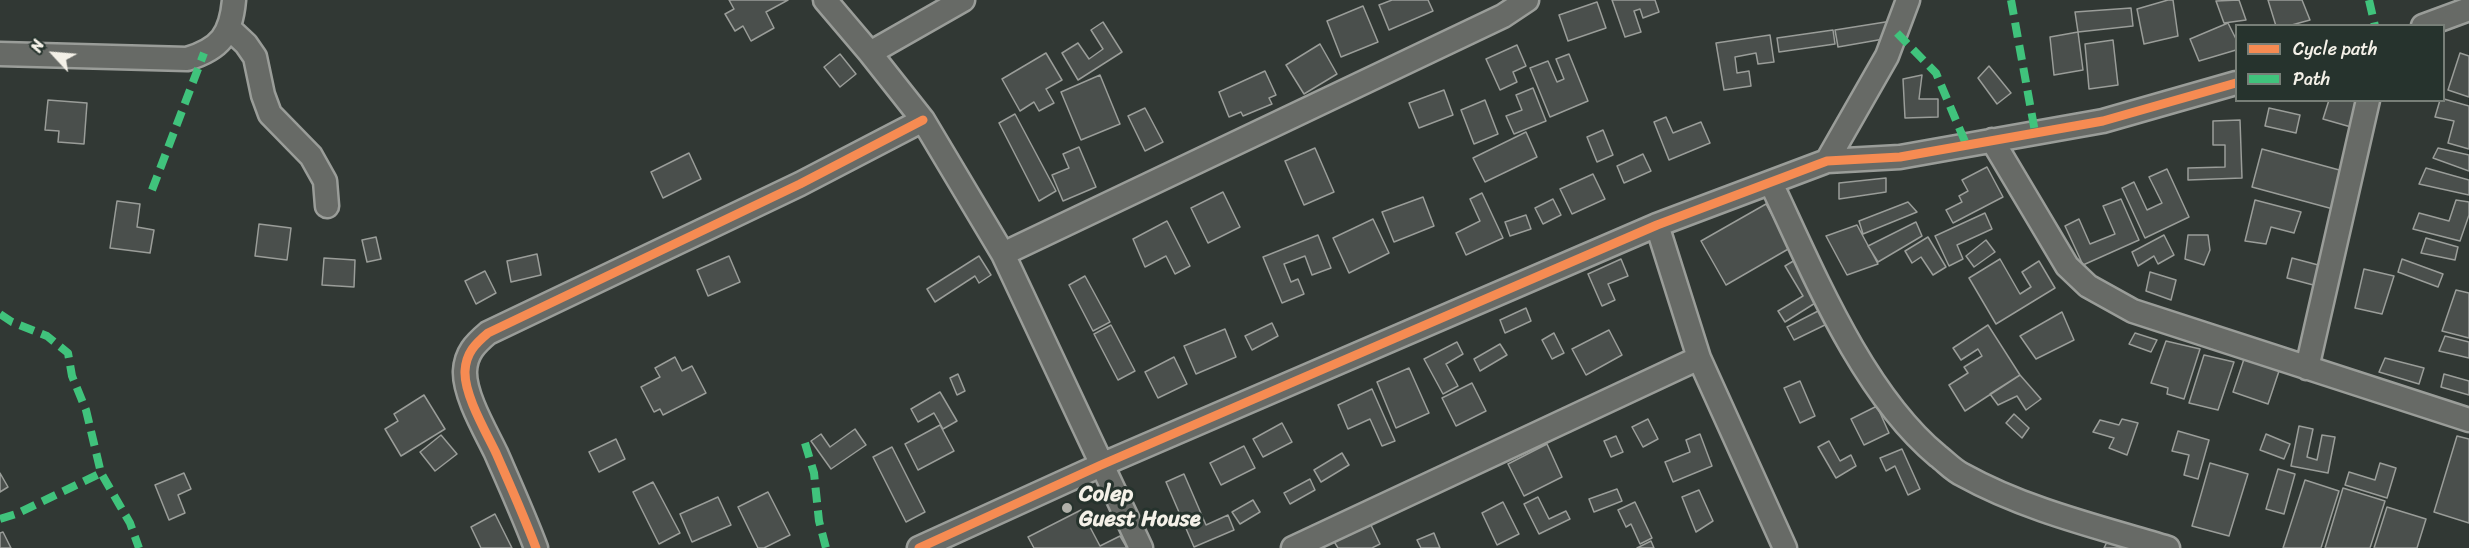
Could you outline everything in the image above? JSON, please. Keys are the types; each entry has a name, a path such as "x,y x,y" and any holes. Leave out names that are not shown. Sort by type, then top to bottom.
{"street":[{"path":"0,54 187,58 204,53 223,37 229,28 234,0"},
{"path":"825,0 923,120 1004,254 1101,465 1142,548"},
{"path":"870,53 963,0"},
{"path":"1004,254 1503,16 1527,0"},
{"path":"1827,161 1887,56 1908,0"},
{"path":"2428,24 2469,9"},
{"path":"229,28 246,44 255,57 262,95 270,114 311,156 326,181 327,206"},
{"path":"919,548 1101,465 1657,225 1827,161 1900,158 2103,121 2235,83"},
{"path":"2307,368 2368,102"},
{"path":"536,548 473,403 465,374 467,358 474,344 488,333 800,184 923,120"},
{"path":"1992,140 2067,266 2088,286 2133,311 2469,420"},
{"path":"1771,183 1818,282 1851,344 1894,410 1917,438 1961,475 2021,502 2168,548"},
{"path":"1657,225 1699,358 1781,546"},
{"path":"1293,548 1699,358"}],"building":[{"path":"729,0 788,0 766,12 774,28 751,41 743,26 735,31 725,14 734,9"},
{"path":"1392,0 1428,0 1433,11 1389,30 1379,5"},
{"path":"1612,0 1655,0 1659,12 1643,18 1640,9 1634,11 1641,32 1625,37"},
{"path":"2173,0 2178,36 2144,44 2137,9"},
{"path":"2239,0 2246,20 2224,23 2216,1"},
{"path":"2268,0 2302,0 2310,20 2295,24 2275,24"},
{"path":"1597,2 1606,28 1568,41 1559,15"},
{"path":"1363,6 1378,42 1341,57 1327,21"},
{"path":"2131,8 2133,26 2078,32 2075,12"},
{"path":"1898,20 1901,36 1838,47 1835,30"},
{"path":"1103,22 1122,52 1078,80 1062,53 1078,43 1089,59 1103,49 1091,30"},
{"path":"2228,23 2235,37 2235,50 2199,61 2190,39"},
{"path":"1833,30 1835,44 1779,52 1777,38"},
{"path":"2078,32 2083,70 2054,75 2050,37"},
{"path":"1770,35 1774,62 1758,64 1756,53 1735,57 1737,73 1749,71 1751,86 1724,90 1716,43"},
{"path":"2113,40 2118,85 2089,89 2085,44"},
{"path":"1320,44 1337,74 1304,94 1286,65"},
{"path":"1517,45 1526,66 1513,72 1517,82 1500,90 1486,59"},
{"path":"1046,53 1062,80 1046,89 1054,103 1039,111 1034,102 1020,111 1002,79"},
{"path":"2460,53 2469,56 2469,97 2448,90"},
{"path":"840,54 856,74 840,87 824,67"},
{"path":"1569,54 1588,101 1550,117 1530,68 1548,61 1557,82 1564,79 1556,59"},
{"path":"1989,66 2011,93 1997,104 1978,78"},
{"path":"1265,71 1276,95 1269,98 1272,104 1243,116 1241,112 1229,117 1219,92"},
{"path":"1100,75 1120,124 1081,140 1061,92"},
{"path":"1922,75 1919,99 1938,99 1938,117 1905,118 1903,79"},
{"path":"1533,88 1546,121 1514,134 1506,116 1522,110 1516,95"},
{"path":"1444,90 1453,115 1419,128 1409,103"},
{"path":"2445,99 2469,106 2469,149 2448,143 2454,121 2435,117 2439,102 2445,102"},
{"path":"48,100 87,103 84,144 58,142 59,131 45,130"},
{"path":"1485,100 1498,134 1474,144 1461,110"},
{"path":"2328,102 2358,102 2351,127 2323,119"},
{"path":"1145,108 1163,142 1145,151 1128,116"},
{"path":"2269,108 2300,115 2296,133 2265,126"},
{"path":"1015,114 1056,191 1039,201 999,123"},
{"path":"1666,117 1673,133 1701,122 1710,143 1669,160 1654,122"},
{"path":"2240,120 2242,178 2188,180 2188,168 2225,167 2225,145 2213,145 2213,121"},
{"path":"1603,130 1613,155 1597,162 1587,137"},
{"path":"1526,132 1537,157 1485,182 1473,158"},
{"path":"1079,147 1096,187 1063,201 1052,175 1069,168 1063,154"},
{"path":"1315,148 1334,192 1304,205 1285,161"},
{"path":"2438,148 2469,155 2469,171 2433,158"},
{"path":"2262,149 2343,171 2333,209 2252,187"},
{"path":"689,153 701,179 663,198 651,172"},
{"path":"1643,154 1651,171 1624,183 1617,166"},
{"path":"1987,167 2003,197 1953,223 1946,210 1962,202 1959,196 1968,191 1962,180"},
{"path":"2426,168 2469,180 2469,195 2419,184"},
{"path":"2167,169 2189,217 2145,238 2122,188 2134,182 2147,210 2162,203 2149,177"},
{"path":"1593,174 1605,199 1572,214 1560,189"},
{"path":"1886,178 1886,192 1839,199 1839,183"},
{"path":"1223,192 1240,227 1208,243 1191,208"},
{"path":"1482,193 1503,238 1466,255 1456,233 1480,221 1470,199"},
{"path":"1423,197 1434,226 1394,242 1382,212"},
{"path":"1553,199 1561,215 1543,224 1535,208"},
{"path":"2121,199 2139,240 2083,265 2065,226 2079,219 2090,244 2115,234 2103,206"},
{"path":"2255,200 2301,212 2294,233 2271,227 2266,244 2245,241"},
{"path":"2456,200 2469,202 2469,215 2460,241 2413,229 2419,213 2449,221"},
{"path":"117,201 140,204 137,227 154,230 150,253 110,248"},
{"path":"1908,202 1917,212 1863,234 1859,221"},
{"path":"1766,204 1790,248 1726,285 1701,241"},
{"path":"1985,213 1992,229 1957,245 1963,259 1949,266 1935,236"},
{"path":"1526,215 1531,229 1510,236 1505,222"},
{"path":"1373,219 1389,253 1349,273 1333,238"},
{"path":"1167,221 1190,266 1175,274 1166,256 1145,267 1133,239"},
{"path":"1916,222 1922,236 1878,262 1868,246"},
{"path":"259,224 291,228 287,260 255,256"},
{"path":"1857,225 1878,264 1847,275 1826,236"},
{"path":"1318,235 1331,268 1312,275 1305,256 1284,264 1291,282 1298,279 1304,294 1282,303 1263,257"},
{"path":"2164,235 2174,255 2158,264 2154,256 2138,266 2132,252"},
{"path":"2188,235 2208,235 2210,250 2204,265 2185,259"},
{"path":"376,237 381,259 367,262 362,240"},
{"path":"1928,237 1946,267 1933,275 1921,257 1912,263 1905,251"},
{"path":"2426,238 2458,247 2455,260 2421,253"},
{"path":"1986,240 1995,252 1974,267 1966,256"},
{"path":"537,254 541,275 511,282 507,261"},
{"path":"729,256 740,282 708,296 697,270"},
{"path":"979,256 991,275 979,283 975,276 935,302 927,289"},
{"path":"324,258 355,260 354,287 322,285"},
{"path":"2292,258 2322,266 2317,286 2287,278"},
{"path":"1621,259 1628,276 1608,284 1615,300 1602,306 1588,274"},
{"path":"2000,259 2020,294 2031,287 2022,272 2039,261 2055,288 1996,324 1969,278"},
{"path":"2402,259 2443,274 2438,287 2398,272"},
{"path":"1795,260 1820,300 1785,322 1778,311 1803,296 1785,266"},
{"path":"2364,269 2394,276 2382,314 2355,308"},
{"path":"485,271 496,293 476,304 465,281"},
{"path":"2150,272 2176,280 2171,300 2146,291"},
{"path":"1085,276 1110,322 1093,331 1069,285"},
{"path":"2456,290 2469,293 2469,338 2442,331"},
{"path":"1526,308 1531,321 1505,333 1500,320"},
{"path":"1822,309 1829,323 1794,340 1787,327"},
{"path":"2062,312 2074,340 2036,359 2020,336"},
{"path":"1272,323 1278,336 1252,350 1245,336"},
{"path":"1111,325 1135,371 1118,380 1094,334"},
{"path":"1988,325 2020,375 1965,411 1949,385 1968,373 1964,367 1982,356 1978,349 1961,360 1953,348"},
{"path":"1225,329 1236,357 1196,374 1184,346"},
{"path":"1609,330 1622,355 1586,375 1572,349"},
{"path":"1554,333 1564,353 1552,359 1542,340"},
{"path":"2135,333 2157,340 2151,352 2129,344"},
{"path":"2445,336 2469,342 2469,358 2439,351"},
{"path":"2166,341 2200,349 2184,399 2167,394 2168,388 2151,383"},
{"path":"1457,342 1463,354 1446,364 1458,386 1443,394 1424,359"},
{"path":"1500,344 1507,355 1480,371 1474,359"},
{"path":"2204,355 2234,362 2218,410 2189,403"},
{"path":"2245,356 2280,368 2268,404 2233,392"},
{"path":"675,357 682,371 692,366 706,393 663,415 660,409 654,412 641,387 660,377 655,368"},
{"path":"1174,357 1187,384 1158,398 1145,372"},
{"path":"2385,358 2424,368 2419,384 2379,372"},
{"path":"1409,368 1429,413 1396,428 1377,382"},
{"path":"958,374 965,391 957,395 950,378"},
{"path":"2444,374 2469,381 2469,395 2441,387"},
{"path":"2020,375 2041,399 2026,410 2017,396 1998,405 1990,394"},
{"path":"1800,381 1815,416 1800,423 1784,388"},
{"path":"1472,383 1486,411 1456,426 1442,398"},
{"path":"1372,389 1395,441 1382,446 1370,419 1348,429 1338,405"},
{"path":"940,392 957,421 943,429 934,413 918,422 911,409"},
{"path":"424,395 445,429 401,456 385,429 398,421 394,414"},
{"path":"1877,406 1889,433 1864,445 1851,419"},
{"path":"2014,414 2029,428 2022,438 2006,423"},
{"path":"1648,419 1658,439 1643,447 1632,427"},
{"path":"2122,419 2138,423 2127,455 2109,448 2114,438 2093,432 2100,420 2119,425"},
{"path":"1282,423 1292,442 1263,457 1253,439"},
{"path":"940,425 954,451 918,470 905,444"},
{"path":"2299,426 2313,429 2307,457 2317,460 2322,435 2335,437 2328,473 2291,466"},
{"path":"855,429 866,445 831,469 811,441 821,434 830,447"},
{"path":"2178,431 2209,440 2198,479 2184,475 2189,455 2172,451"},
{"path":"1700,434 1712,466 1673,482 1665,462 1690,452 1686,440"},
{"path":"2266,434 2290,444 2284,459 2260,450"},
{"path":"441,435 457,454 435,471 420,452"},
{"path":"1616,436 1623,452 1611,457 1604,441"},
{"path":"2457,436 2469,439 2469,523 2434,512"},
{"path":"616,439 625,459 599,472 589,452"},
{"path":"1829,441 1840,461 1851,455 1856,466 1836,478 1818,447"},
{"path":"1547,444 1562,477 1524,496 1508,464"},
{"path":"1244,446 1255,468 1221,485 1210,463"},
{"path":"892,447 925,512 906,522 873,457"},
{"path":"1902,449 1920,489 1908,495 1895,466 1886,471 1880,458"},
{"path":"1342,453 1349,465 1321,482 1314,470"},
{"path":"2210,463 2248,474 2229,536 2192,526"},
{"path":"2380,463 2396,468 2387,498 2345,485 2349,472 2375,480"},
{"path":"2278,469 2295,474 2284,514 2266,509"},
{"path":"0,473 8,487 0,492"},
{"path":"184,473 191,489 178,495 185,513 169,520 155,485"},
{"path":"1184,474 1206,525 1228,515 1234,530 1194,547 1166,482"},
{"path":"1310,479 1315,490 1290,504 1284,493"},
{"path":"2305,480 2339,491 2321,548 2283,548"},
{"path":"653,482 680,533 659,544 633,492"},
{"path":"2343,488 2385,501 2370,548 2325,548"},
{"path":"1617,489 1622,501 1594,512 1589,499"},
{"path":"1699,490 1713,521 1696,532 1682,497"},
{"path":"768,492 790,535 764,548 758,548 738,507"},
{"path":"718,497 731,525 692,542 680,514"},
{"path":"1538,497 1549,519 1566,511 1570,519 1539,534 1524,504"},
{"path":"1253,500 1260,512 1240,524 1232,512"},
{"path":"1503,502 1519,534 1497,545 1482,513"},
{"path":"1635,502 1652,538 1640,544 1631,524 1626,527 1618,510"},
{"path":"2387,507 2426,519 2417,548 2374,548"},
{"path":"1081,510 1100,546 1120,536 1127,548 1034,548 1028,537"},
{"path":"495,514 512,548 481,548 471,527"},
{"path":"1369,521 1380,544 1372,548 1338,548 1333,540"},
{"path":"3,532 11,548 0,548 0,533"},
{"path":"1434,533 1440,548 1421,548 1417,540"},
{"path":"1651,541 1654,548 1637,548"},
{"path":"2107,542 2124,548 2104,548"}],"marked path":[{"path":"2011,0 2035,132"},
{"path":"2369,0 2375,24"},
{"path":"1897,33 1936,73 1966,144"},
{"path":"152,190 204,53"},
{"path":"0,314 12,322 47,336 68,353 72,376 86,410 101,473 130,523 139,548"},
{"path":"805,443 814,473 819,521 826,548"},
{"path":"0,519 16,514 101,473"}],"cycle path":[{"path":"919,548 1101,465 1657,225 1827,161 1900,157 2103,121 2235,83"},
{"path":"536,548 468,391 465,371 469,354 475,345 488,333 800,184 923,120"}],"place":[{"name":"Colep Guest House","path":"1067,508"}]}
